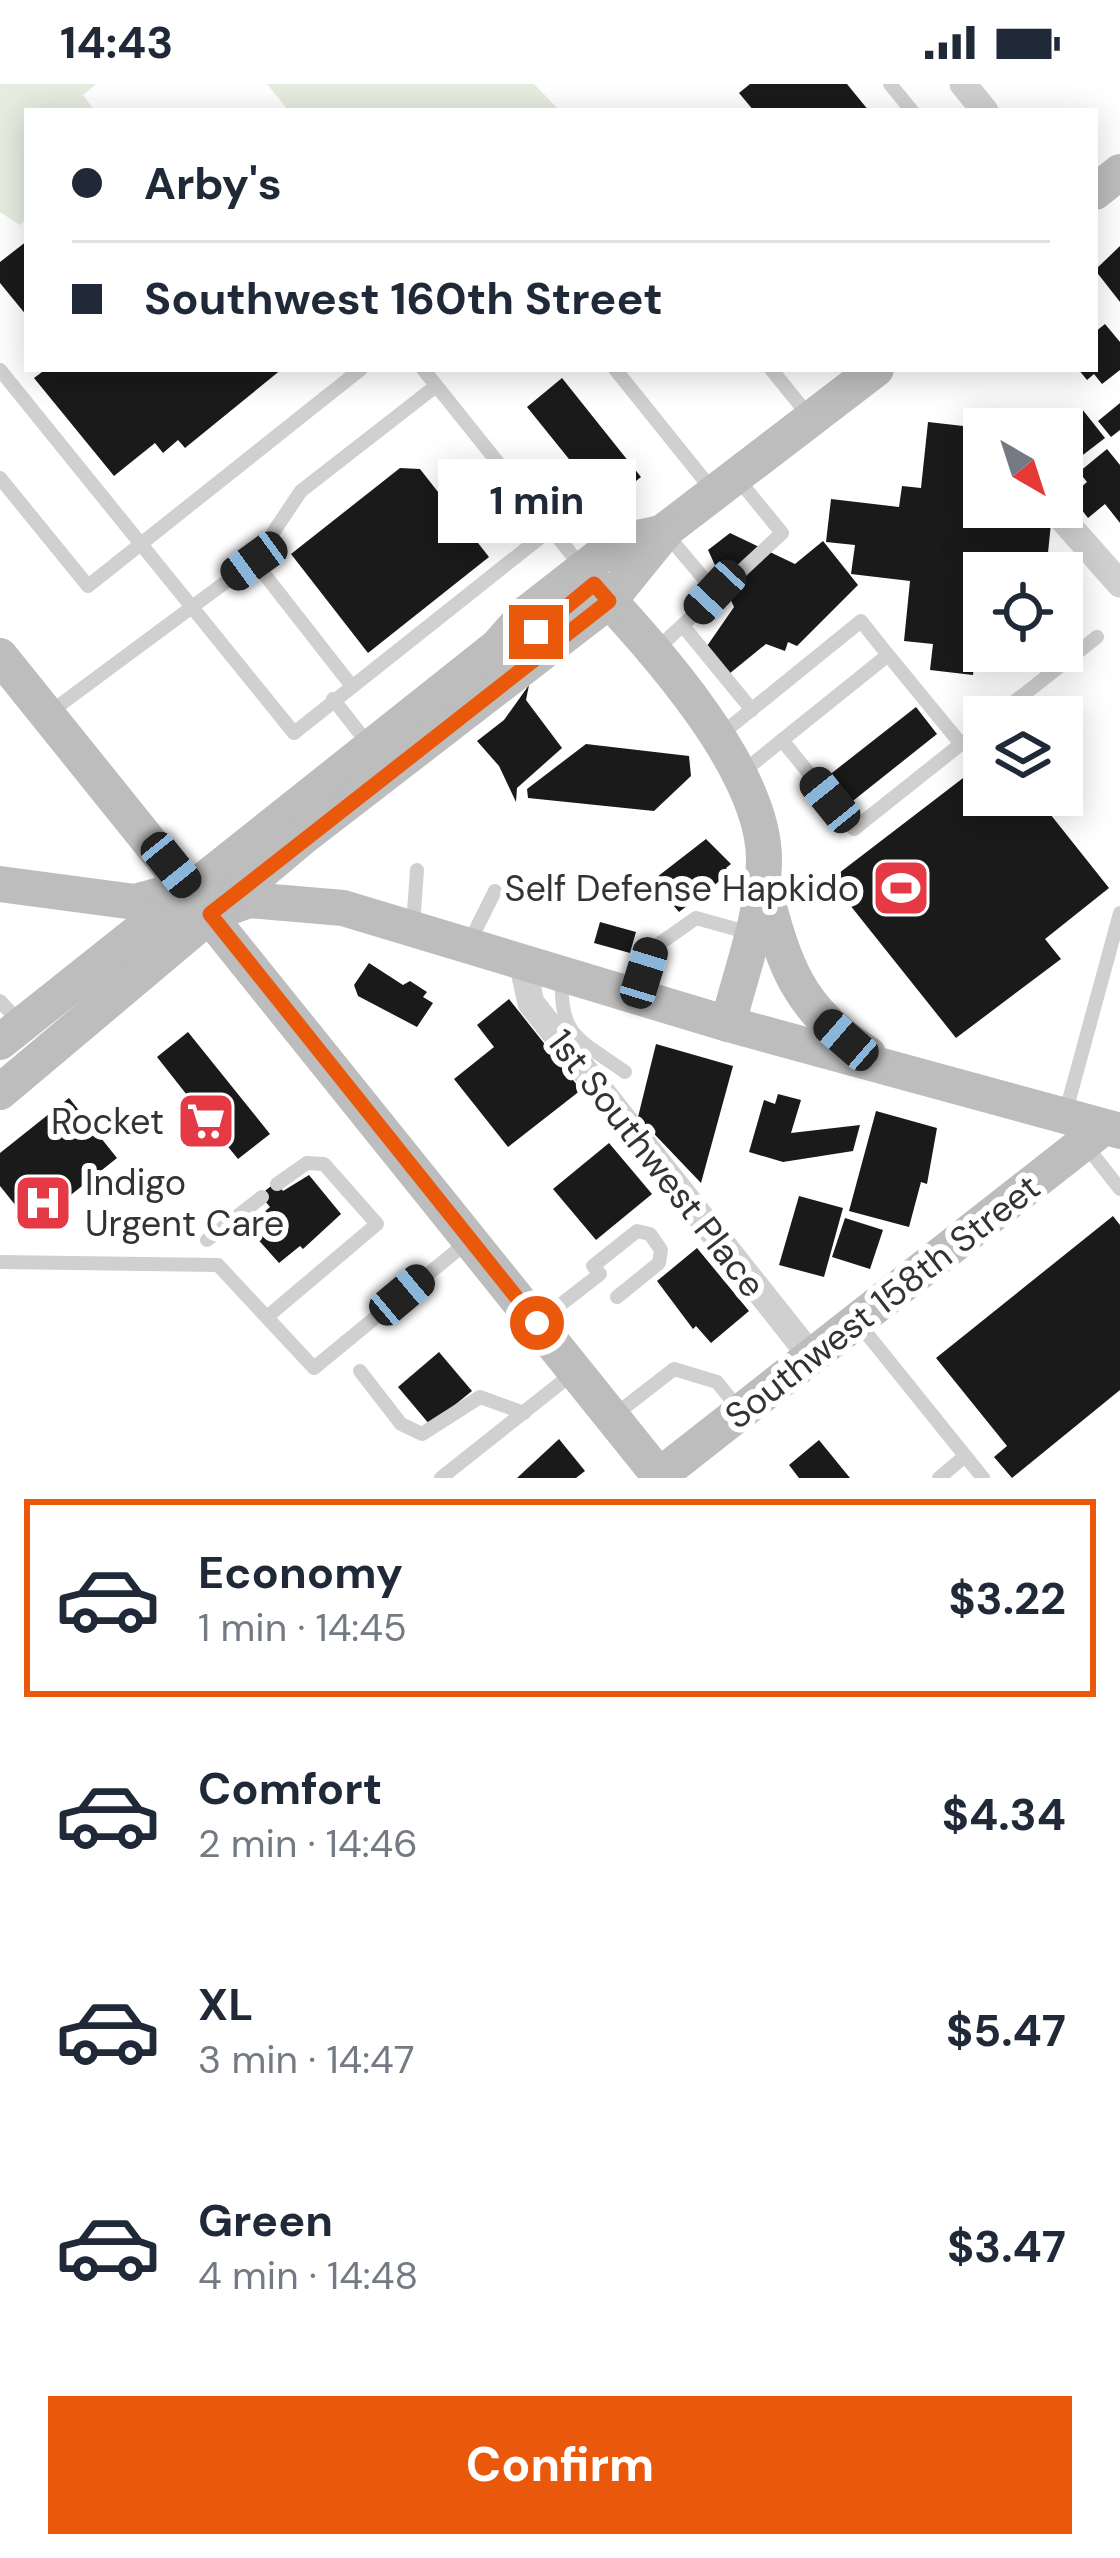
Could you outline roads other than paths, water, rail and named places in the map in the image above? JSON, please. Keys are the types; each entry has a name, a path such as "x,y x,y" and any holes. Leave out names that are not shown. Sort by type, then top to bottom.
{"street":[{"path":"963,84 983,108"},
{"path":"7,1022 104,955 303,837 595,585 872,372"},
{"path":"1071,528 1120,584"},
{"path":"0,1092 369,745 498,646 527,613 595,585"},
{"path":"595,585 653,652 740,774 762,829 763,884 785,969 804,1000 846,1040 891,1069"},
{"path":"0,656 660,1477"},
{"path":"303,837 308,878 343,908"},
{"path":"0,884 135,902 249,900 343,908 1093,1129"},
{"path":"728,1024 763,884"},
{"path":"52,893 92,916 100,927 104,955"},
{"name":"1st Southwest Place","path":"522,962 531,1003 811,1356"},
{"name":"Southwest 158th Street","path":"660,1477 1093,1129"}],"lane":[{"path":"890,84 910,108"},
{"path":"0,370 294,733 551,529"},
{"path":"0,478 88,586 357,372"},
{"path":"425,372 595,585"},
{"path":"618,372 726,487 782,533 653,652"},
{"path":"773,372 812,420"},
{"path":"47,714 254,561 302,490 436,386"},
{"path":"665,532 715,592"},
{"path":"254,561 351,686"},
{"path":"716,739 861,621 961,744 854,829 782,740"},
{"path":"683,626 752,710"},
{"path":"1022,696 1097,637"},
{"path":"740,774 888,655"},
{"path":"334,700 369,745"},
{"path":"413,929 417,870"},
{"path":"467,946 495,891"},
{"path":"1120,913 1093,1129 1120,1189"},
{"path":"637,997 652,949 696,918 750,933"},
{"path":"562,974 560,1016 567,1031 625,1072"},
{"path":"266,1317 377,1224 324,1164 307,1163 278,1184"},
{"path":"207,1240 262,1197"},
{"path":"537,1323 600,1274 593,1266 638,1232 656,1238 661,1250 658,1263 617,1297"},
{"path":"0,1262 218,1265 314,1368 470,1239"},
{"path":"856,1320 983,1478"},
{"path":"612,1417 674,1369 717,1382 741,1412"},
{"path":"360,1371 400,1424 422,1434 480,1397 524,1413"},
{"path":"441,1478 576,1371"},
{"path":"939,1478 965,1456"}],"place":[{"name":"Self Defense Hapkido","path":"901,888"},
{"name":"Rocket","path":"206,1121"},
{"name":"Indigo Urgent Care","path":"43,1203"}]}
